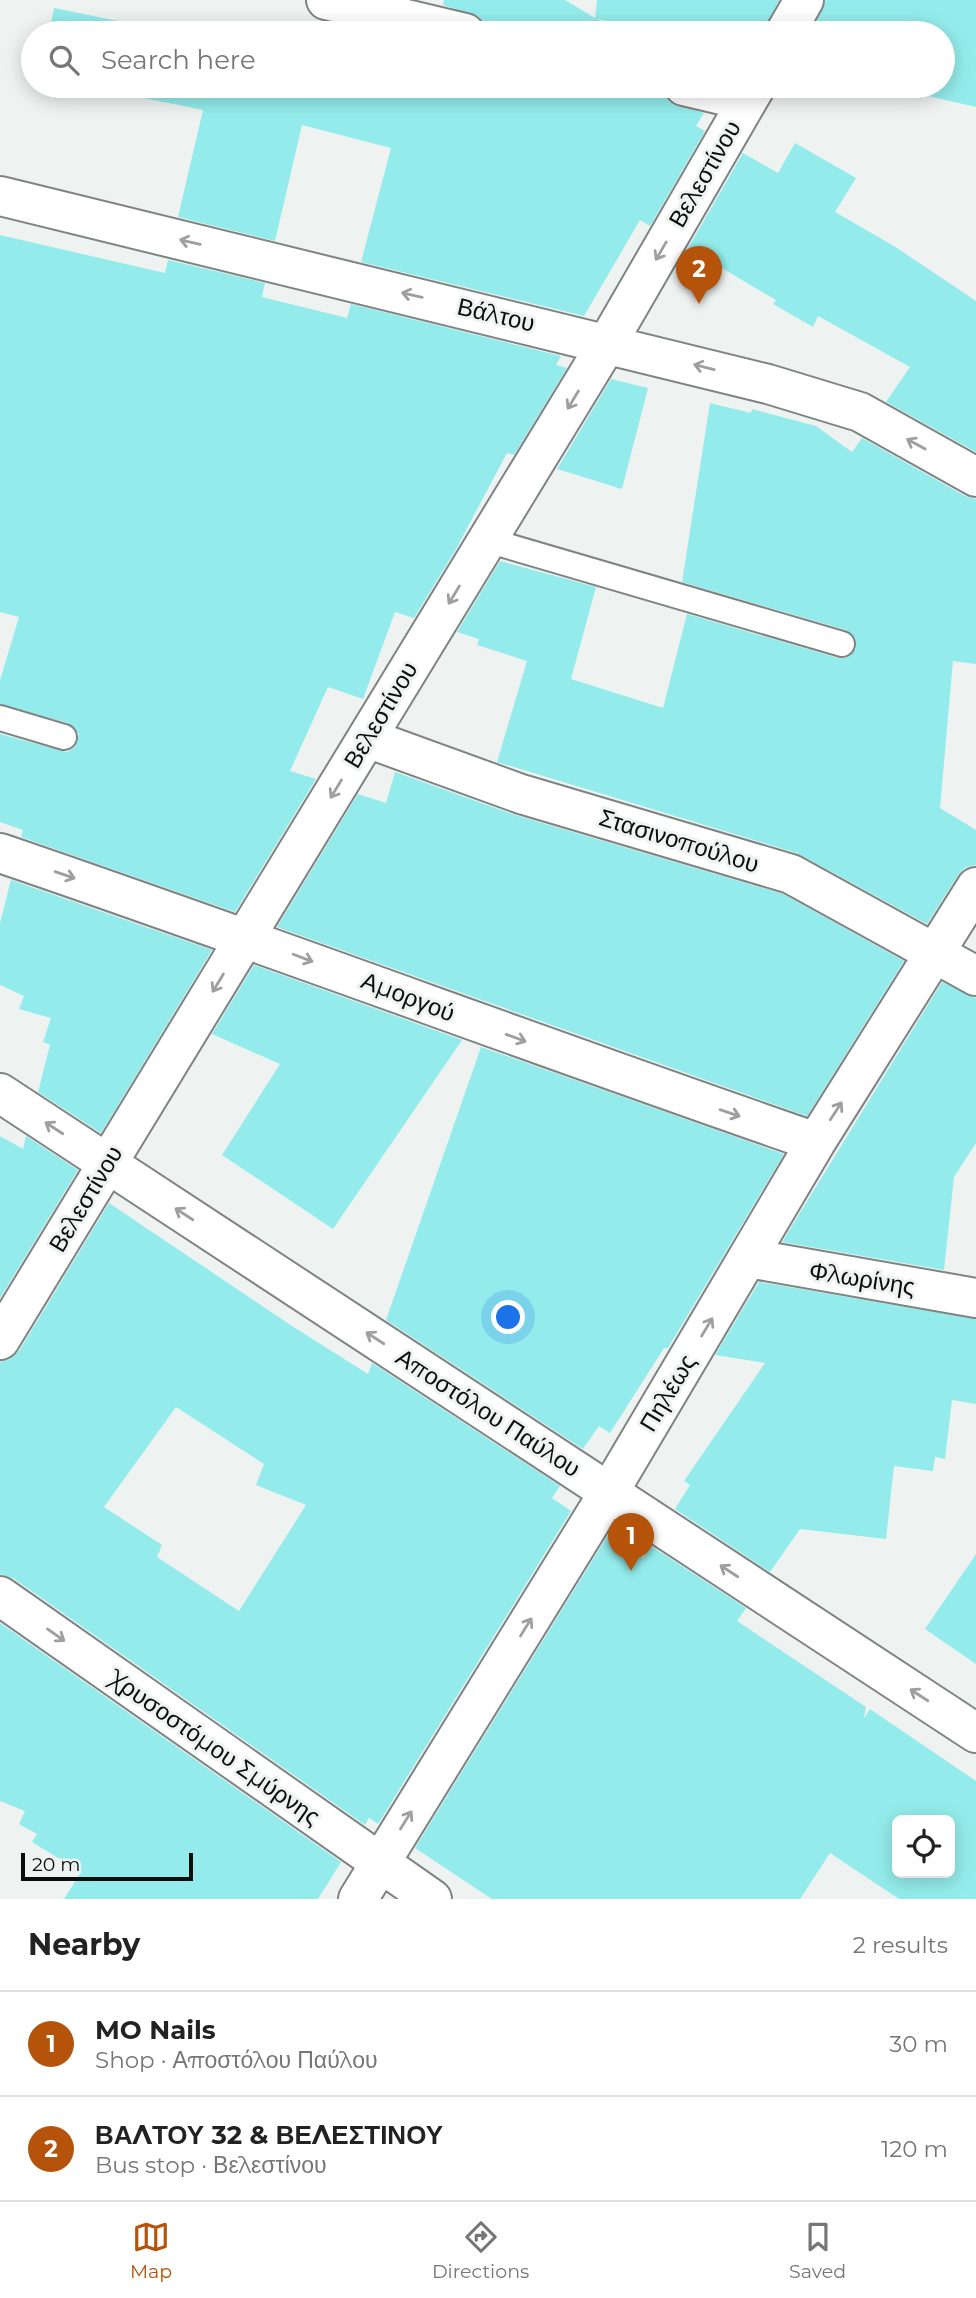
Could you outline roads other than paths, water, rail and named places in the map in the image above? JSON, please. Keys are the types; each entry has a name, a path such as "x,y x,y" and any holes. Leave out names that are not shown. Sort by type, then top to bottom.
{"street":[{"path":"326,0 414,21"},
{"path":"792,21 804,0"},
{"name":"Βελεστίνου","path":"0,1340 608,342 748,98"},
{"name":"Βάλτου","path":"0,196 608,342 768,384 860,412 976,477"},
{"name":"Στασινοπούλου","path":"367,738 521,794 791,874 976,976"},
{"name":"Αμοργού","path":"0,853 246,936 513,1037 816,1142"},
{"name":"Πηλέως","path":"358,1899 609,1492 816,1142 976,887"},
{"name":"Αποστόλου Παύλου","path":"0,1093 976,1733"},
{"name":"Φλωρίνης","path":"748,1258 976,1298"},
{"name":"Χρυσοστόμου Σμύρνης","path":"0,1596 432,1899"}],"lane":[{"path":"487,540 842,644"},
{"path":"0,718 64,737"}],"place":[{"name":"ΒΑΛΤΟΥ 32 & ΒΕΛΕΣΤΙΝΟΥ","path":"699,304"},
{"name":"MO Nails","path":"631,1571"}]}
